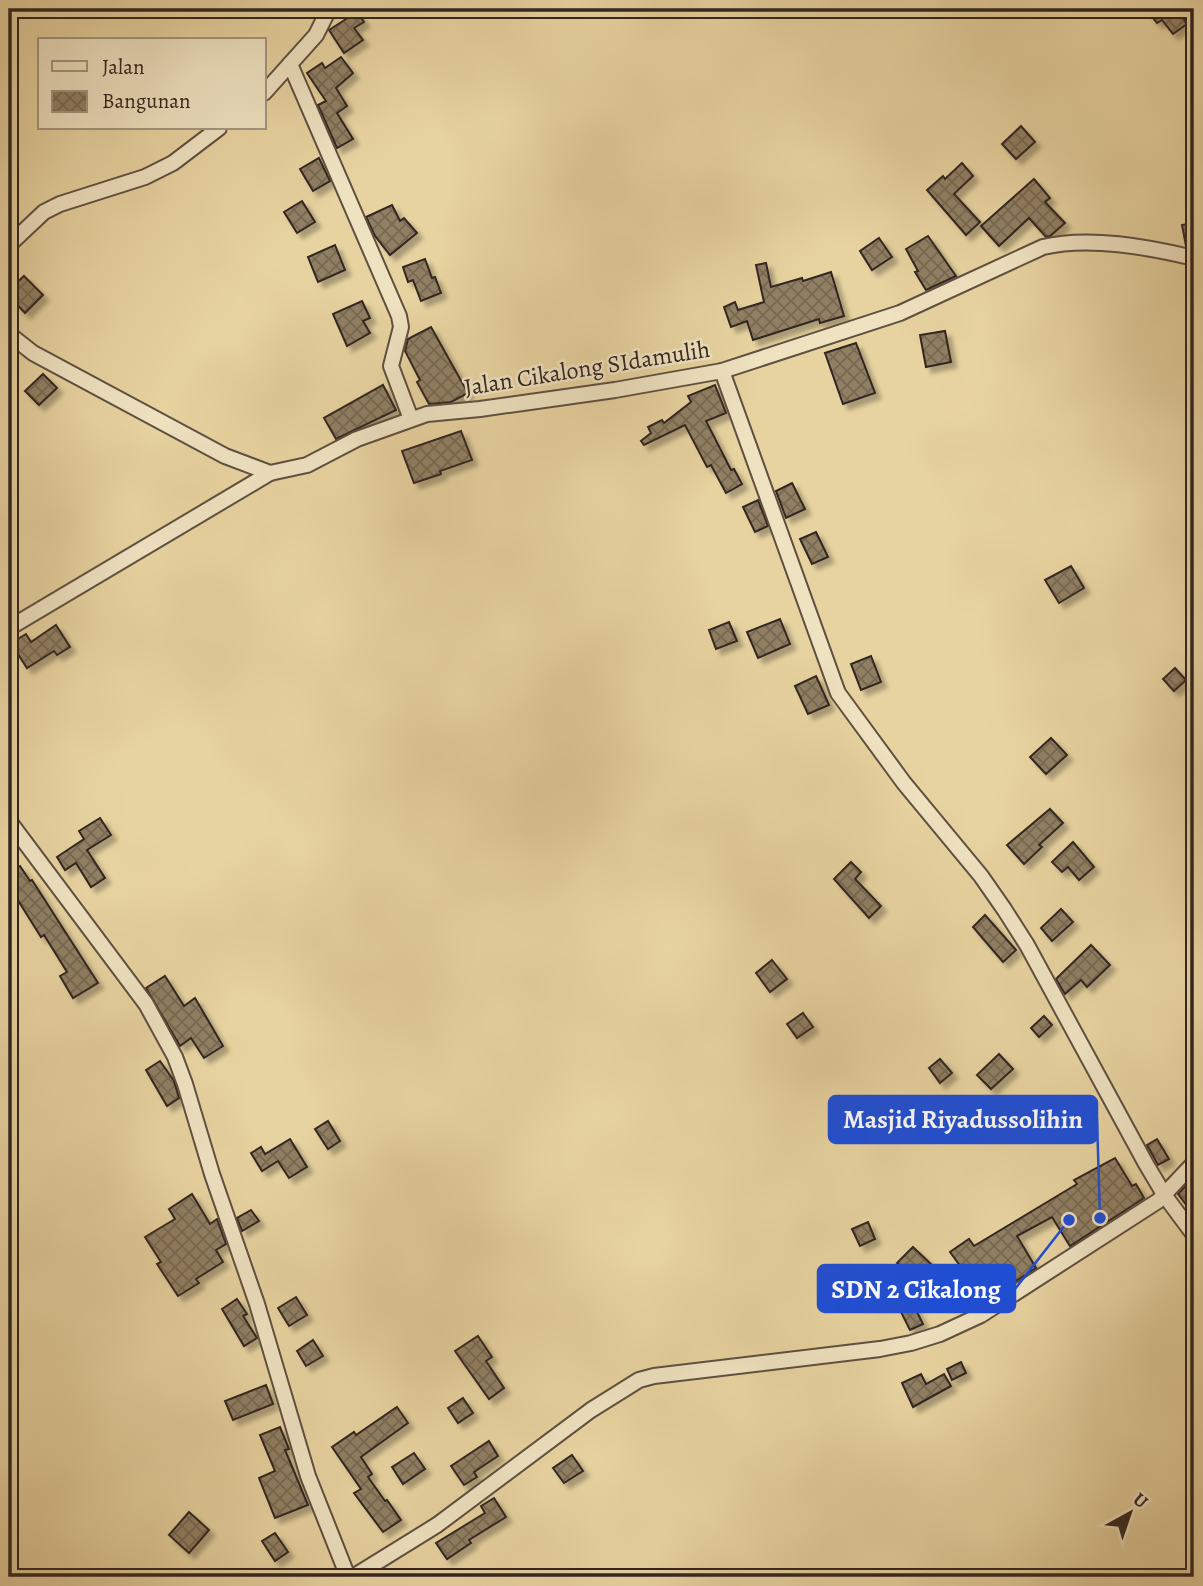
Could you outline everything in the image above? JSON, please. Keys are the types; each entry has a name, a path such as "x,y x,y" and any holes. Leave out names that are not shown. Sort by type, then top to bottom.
{"street":[{"path":"266,91 316,35 329,9"},
{"path":"290,64 400,316 401,327 391,366 411,419"},
{"path":"9,245 44,212 60,204 145,177 173,163 216,130"},
{"name":"Jalan Cikalong SIdamulih","path":"271,473 307,465 357,439 427,414 615,390 722,370 900,313 1043,247 1063,242 1157,249 1194,258"},
{"path":"9,334 33,353 225,456 271,473"},
{"path":"722,370 838,693 904,783 981,876 1004,909 1027,945 1165,1196 1194,1235"},
{"path":"9,628 271,473"},
{"path":"9,821 146,1004 175,1057 257,1304 308,1476 351,1577 437,1525 591,1410 639,1380 880,1349 940,1334 981,1315 1165,1196 1194,1163"}],"building":[{"path":"1146,9 1177,9 1187,24 1173,34 1162,20 1157,23"},
{"path":"357,12 364,22 354,28 363,40 344,53 329,30"},
{"path":"341,57 353,73 336,88 347,106 337,113 353,139 337,148 318,105 326,101 307,73 322,63 325,68"},
{"path":"1021,126 1035,142 1016,159 1002,144"},
{"path":"319,158 330,181 313,191 300,169"},
{"path":"962,163 973,176 954,194 980,222 966,235 927,190 943,176 945,179"},
{"path":"1034,179 1050,198 1045,202 1065,223 1046,237 1029,218 999,246 981,226"},
{"path":"302,201 315,222 297,233 284,212"},
{"path":"392,205 400,221 404,218 417,233 390,255 375,236 366,217"},
{"path":"1194,223 1194,248 1186,246 1182,225"},
{"path":"928,236 956,276 926,290 906,249"},
{"path":"879,238 892,257 872,270 860,251"},
{"path":"335,245 345,270 318,282 308,257"},
{"path":"425,259 441,293 421,301 413,280 408,282 403,267"},
{"path":"766,263 771,287 831,272 844,316 820,323 819,319 753,340 747,321 731,327 724,307 735,302 738,310 764,302 756,265"},
{"path":"24,276 43,295 25,313 9,296 9,290"},
{"path":"362,301 370,318 363,321 370,333 347,346 333,314"},
{"path":"431,327 468,393 451,402 429,404 405,351 408,339"},
{"path":"945,331 951,362 926,367 920,335"},
{"path":"856,343 875,393 843,404 825,353"},
{"path":"43,374 57,388 39,405 25,391"},
{"path":"383,385 396,410 336,439 324,418"},
{"path":"715,385 726,413 706,421 731,470 734,469 742,484 726,493 711,465 707,467 685,425 644,445 641,441 651,433 648,427 662,420 664,423 691,402 688,396"},
{"path":"461,431 472,460 414,483 402,451"},
{"path":"792,483 805,509 786,518 776,491"},
{"path":"758,500 768,526 755,532 743,507"},
{"path":"816,532 828,557 812,564 800,539"},
{"path":"1071,566 1084,588 1059,603 1045,580"},
{"path":"780,619 790,644 758,658 747,632"},
{"path":"729,622 737,641 716,649 709,630"},
{"path":"56,625 70,647 57,655 54,651 27,668 11,643 26,634 31,642"},
{"path":"871,656 881,682 861,690 851,664"},
{"path":"1175,668 1186,680 1174,691 1163,679"},
{"path":"816,676 829,705 808,714 795,686"},
{"path":"1051,738 1067,755 1046,774 1030,757"},
{"path":"1050,809 1063,823 1039,845 1042,847 1024,864 1007,845"},
{"path":"100,818 111,835 87,850 105,878 91,887 76,863 65,870 57,857 84,839 79,831"},
{"path":"1073,842 1094,867 1079,880 1068,867 1062,872 1052,862"},
{"path":"851,862 861,872 855,879 881,906 869,918 834,879"},
{"path":"20,866 30,881 32,880 98,983 73,998 60,976 67,972 9,886 9,873"},
{"path":"1061,909 1073,922 1052,941 1041,928"},
{"path":"985,915 1016,950 1003,962 973,927"},
{"path":"1091,945 1110,965 1087,987 1081,980 1065,994 1056,979"},
{"path":"772,960 787,979 770,992 756,973"},
{"path":"165,976 184,1006 195,998 223,1046 204,1058 191,1038 180,1046 146,988"},
{"path":"803,1013 813,1027 797,1038 787,1024"},
{"path":"1044,1016 1052,1025 1039,1037 1031,1028"},
{"path":"999,1054 1013,1069 991,1089 977,1075"},
{"path":"940,1059 952,1073 940,1083 929,1068"},
{"path":"160,1061 174,1081 179,1098 167,1106 146,1070"},
{"path":"328,1121 340,1141 328,1149 315,1129"},
{"path":"290,1139 307,1167 289,1178 278,1161 262,1171 251,1153 261,1147 265,1154"},
{"path":"1157,1139 1169,1159 1158,1165 1147,1145"},
{"path":"1115,1158 1132,1186 1136,1184 1144,1198 1070,1246 1052,1217 1017,1236 1036,1268 1016,1281 1009,1270 978,1289 964,1265 961,1267 950,1252 969,1239 974,1246 1077,1184 1074,1180"},
{"path":"1194,1177 1194,1215 1178,1194"},
{"path":"192,1194 210,1224 217,1219 226,1244 216,1250 223,1262 196,1279 199,1283 178,1296 157,1264 161,1262 145,1237 175,1219 169,1209"},
{"path":"251,1210 259,1221 242,1231 237,1218"},
{"path":"868,1222 875,1239 860,1246 852,1229"},
{"path":"913,1247 932,1265 916,1281 897,1263"},
{"path":"296,1297 307,1315 289,1326 278,1308"},
{"path":"237,1299 247,1314 243,1316 257,1338 244,1346 222,1309"},
{"path":"912,1302 923,1324 910,1330 899,1308"},
{"path":"478,1336 492,1357 486,1361 504,1388 489,1399 455,1351"},
{"path":"313,1340 323,1356 306,1366 297,1351"},
{"path":"961,1362 966,1373 952,1380 947,1369"},
{"path":"921,1374 926,1384 944,1374 951,1386 913,1407 902,1383"},
{"path":"266,1385 273,1404 233,1420 225,1401"},
{"path":"463,1398 473,1413 458,1423 448,1408"},
{"path":"397,1407 408,1423 361,1457 372,1474 368,1477 401,1520 383,1532 354,1493 361,1489 332,1447 354,1432 356,1435"},
{"path":"280,1427 289,1449 285,1450 308,1505 275,1518 259,1478 275,1471 260,1435"},
{"path":"489,1441 498,1456 474,1472 477,1477 464,1485 451,1466"},
{"path":"414,1453 425,1469 403,1484 392,1467"},
{"path":"572,1455 583,1471 564,1483 553,1468"},
{"path":"494,1498 506,1517 469,1540 471,1543 447,1559 436,1543 485,1513 481,1506"},
{"path":"189,1512 209,1530 189,1553 169,1535"},
{"path":"275,1533 288,1552 275,1561 262,1541"}],"place":[{"name":"Masjid Riyadussolihin","path":"1100,1218"},
{"name":"SDN 2 Cikalong","path":"1069,1220"}]}
